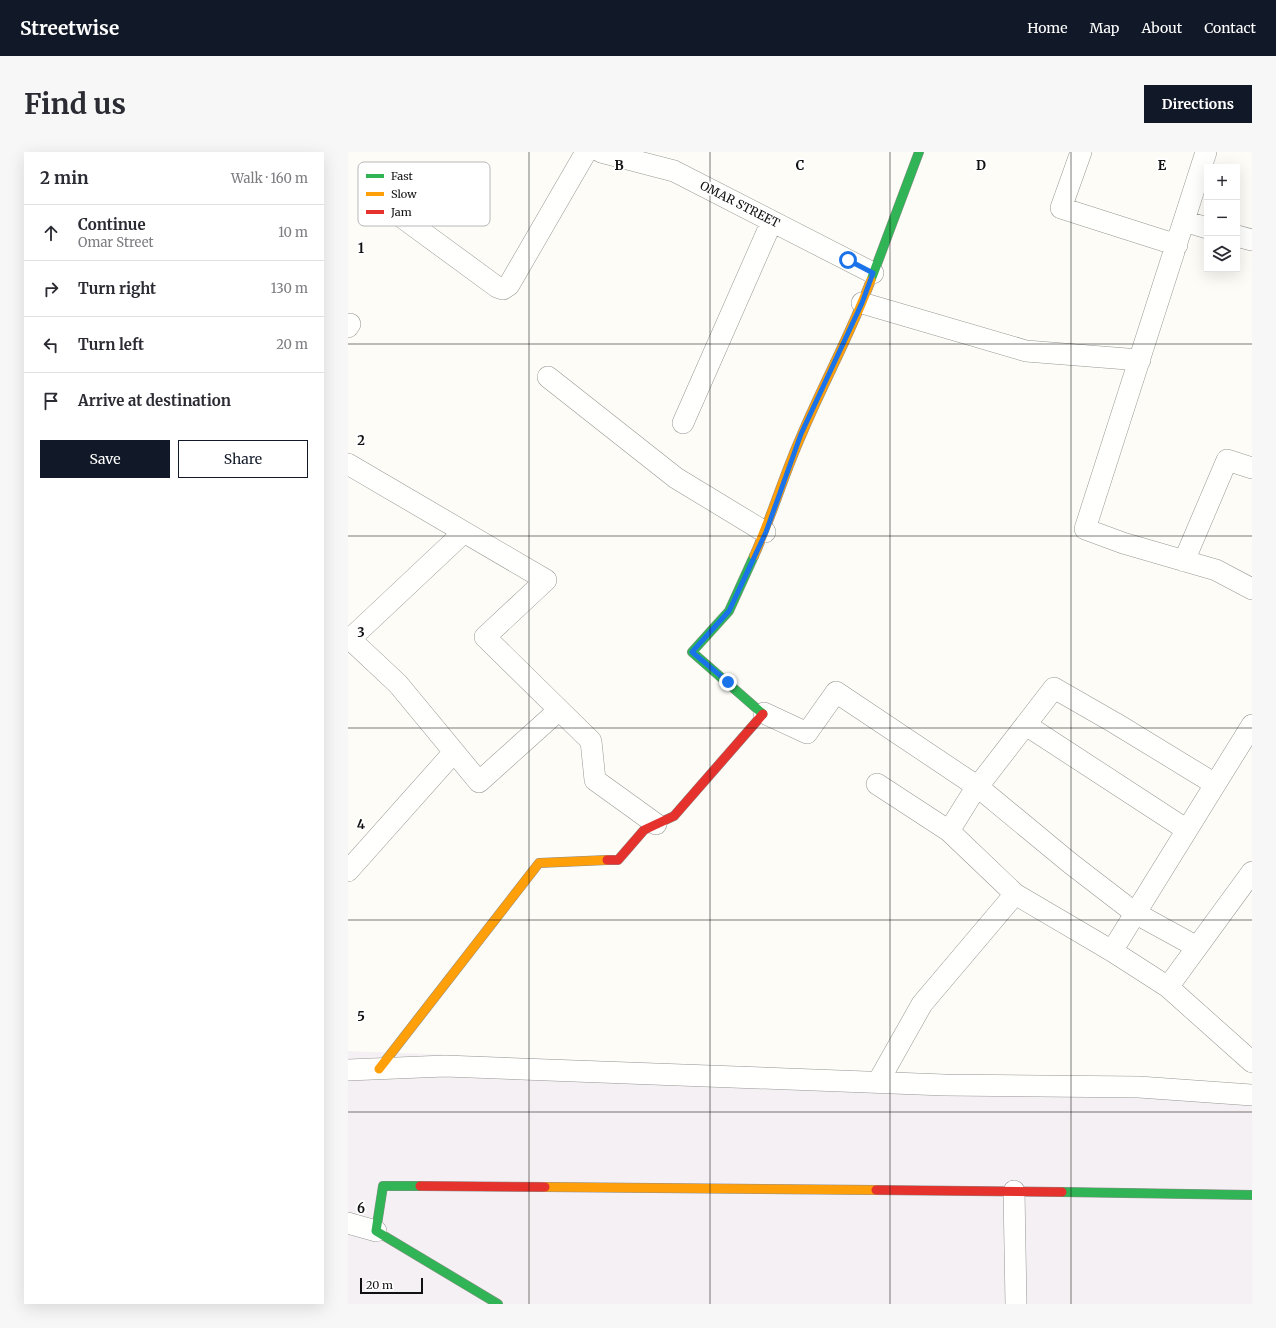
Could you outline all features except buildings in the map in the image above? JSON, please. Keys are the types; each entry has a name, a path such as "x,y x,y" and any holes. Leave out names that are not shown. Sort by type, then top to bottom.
{"street":[{"path":"414,226 497,287 504,289 508,285 586,152"},
{"name":"OMAR STREET","path":"601,152 674,171 873,273"},
{"path":"919,152 862,303 801,434 766,532 729,611 692,652 764,713 807,733 836,692 978,787 1070,863 1135,913 1197,947"},
{"path":"1081,152 1061,208 1177,244"},
{"path":"1206,152 1085,529 1123,543 1216,570 1252,589"},
{"path":"683,423 772,221"},
{"path":"1184,221 1204,227"},
{"path":"1240,237 1252,240"},
{"path":"862,303 1026,351 1140,360"},
{"path":"548,377 676,478 766,532"},
{"path":"1184,561 1227,460 1252,468"},
{"path":"348,464 546,580 485,637 591,741 595,780 656,824"},
{"path":"464,532 349,640 398,684 479,782 559,710"},
{"path":"949,831 978,787 1054,688 1215,784"},
{"path":"379,1069 540,863 618,860 644,830 674,816 764,713"},
{"path":"1026,725 1187,830"},
{"path":"1112,951 1215,784 1246,751 1252,725"},
{"path":"348,871 454,752"},
{"path":"877,784 949,831 1014,894 1112,951 1168,987 1252,1062"},
{"path":"1168,987 1252,872"},
{"path":"878,1082 922,1004 1014,894"},
{"path":"348,1070 445,1066 878,1082 1249,1090"},
{"path":"376,1231 383,1186 1014,1191 1252,1195"},
{"path":"1014,1191 1016,1304"},
{"path":"348,1223 376,1231 498,1304"}],"shaded area":[{"path":"348,1051 1252,1086 1252,1304 348,1304"}],"traffic: fast":[{"path":"871,280 919,152"},
{"path":"754,556 729,611 692,652 763,714"},
{"path":"420,1186 383,1186 376,1231 498,1304"},
{"path":"1062,1192 1252,1195"}],"traffic: slow":[{"path":"754,556 810,415 855,319 871,280"},
{"path":"379,1069 539,863 607,860"},
{"path":"545,1187 876,1190"}],"traffic: jam":[{"path":"607,860 618,860 644,830 674,816 763,714"},
{"path":"420,1186 545,1187"},
{"path":"876,1190 1062,1192"}],"route":[{"path":"728,682 692,652 729,611 766,532 801,434 862,303 873,273 848,260"}]}
